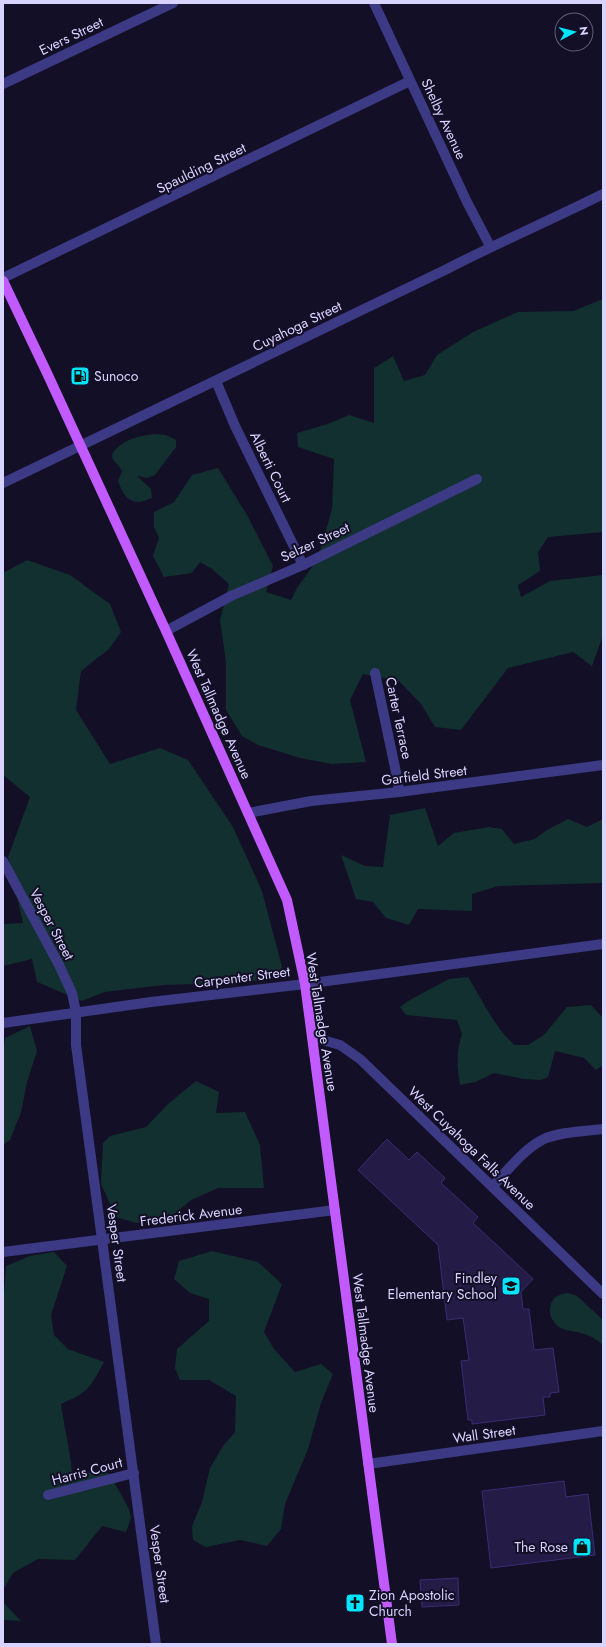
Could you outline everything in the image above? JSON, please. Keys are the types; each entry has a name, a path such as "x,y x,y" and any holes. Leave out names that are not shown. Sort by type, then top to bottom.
{"main road":[{"name":"West Tallmadge Avenue","path":"3,280 166,630 287,900 304,984 312,1037 392,1644"}],"street":[{"name":"Evers Street","path":"3,84 173,3"},
{"name":"Shelby Avenue","path":"374,3 467,202 490,246"},
{"name":"Spaulding Street","path":"3,280 410,81"},
{"name":"Cuyahoga Street","path":"3,483 446,270 490,246 541,225 603,194"},
{"name":"Alberti Court","path":"216,381 235,426 303,564"},
{"name":"Selzer Street","path":"166,630 231,596 303,564 477,479"},
{"name":"Carter Terrace","path":"375,673 399,792"},
{"name":"Garfield Street","path":"248,813 311,801 399,792 603,765"},
{"name":"Vesper Street","path":"3,861 59,965 72,993 76,1012 76,1045 156,1644"},
{"name":"Carpenter Street","path":"3,1023 76,1012 304,984 603,944"},
{"name":"West Cuyahoga Falls Avenue","path":"312,1037 340,1045 355,1055 493,1186 603,1294"},
{"path":"493,1186 523,1155 542,1139 552,1136 603,1129"},
{"name":"Frederick Avenue","path":"3,1252 334,1210"},
{"name":"Wall Street","path":"368,1464 603,1431"},
{"name":"Harris Court","path":"48,1496 134,1473"}],"green space":[{"path":"603,299 603,532 548,537 538,552 540,571 518,585 521,597 550,581 603,575 603,635 592,666 573,652 508,668 461,730 435,727 421,704 399,681 363,674 350,700 366,762 332,764 300,758 258,745 242,736 226,710 226,662 220,620 229,584 212,569 200,562 192,573 164,577 153,556 159,538 154,527 154,512 174,502 192,475 218,468 247,515 273,566 266,592 291,600 297,588 312,567 321,548 332,509 334,459 298,447 297,433 328,424 349,415 374,423 374,368 393,356 404,381 425,375 437,355 473,332 518,312 573,311"},
{"path":"154,434 166,435 176,440 176,447 155,475 147,478 137,476 151,489 152,498 141,502 134,501 127,498 121,488 118,480 122,472 120,467 113,459 112,454 124,442 138,437"},
{"path":"27,560 70,575 110,604 121,632 109,649 81,671 76,710 110,764 160,748 188,760 233,827 262,891 285,978 229,983 164,985 104,992 82,1001 37,982 32,959 3,966 3,924 23,923 8,857 30,797 3,775 3,573"},
{"path":"425,808 438,846 454,833 489,827 502,829 514,844 535,839 547,830 568,819 587,827 603,819 603,883 498,886 472,894 472,911 418,909 409,925 386,918 373,902 356,899 341,855 365,866 383,867 390,815"},
{"path":"468,977 500,1030 514,1045 528,1045 544,1035 567,1007 591,1005 603,1018 603,1065 596,1070 584,1058 555,1051 548,1077 541,1080 524,1079 494,1073 475,1082 460,1085 458,1059 462,1034 457,1020 406,1015 400,1007 408,1001 449,979"},
{"path":"30,1026 37,1051 27,1082 21,1112 10,1140 3,1145 3,1056 5,1038"},
{"path":"196,1081 219,1092 216,1113 245,1112 260,1145 264,1188 218,1188 191,1200 176,1213 162,1220 136,1223 116,1217 101,1184 103,1143 110,1136 146,1127 169,1103"},
{"path":"212,1251 258,1262 282,1284 264,1332 274,1349 295,1372 321,1364 333,1374 321,1403 308,1449 285,1504 281,1529 267,1546 240,1540 206,1547 193,1540 192,1526 202,1502 210,1468 223,1446 235,1432 236,1396 209,1380 180,1380 175,1368 177,1349 209,1321 209,1299 190,1293 174,1279 179,1261"},
{"path":"54,1252 67,1266 51,1315 54,1335 68,1349 104,1362 92,1384 88,1388 78,1396 61,1404 72,1472 109,1473 129,1509 131,1518 126,1532 102,1526 75,1560 38,1559 13,1573 3,1590 3,1309 6,1266 30,1256"},
{"path":"568,1293 577,1296 603,1320 603,1345 589,1336 563,1329 555,1324 550,1314 550,1306 552,1301 562,1294"},
{"path":"3,1602 21,1621 3,1620"}],"building":[{"path":"387,1139 409,1160 417,1152 445,1178 441,1183 478,1217 473,1223 533,1279 521,1292 523,1309 529,1309 534,1350 553,1348 559,1392 550,1393 550,1397 543,1397 545,1415 472,1424 472,1420 468,1420 461,1361 469,1360 463,1318 447,1320 438,1245 358,1170"},
{"path":"564,1481 566,1497 588,1494 595,1555 491,1568 482,1491"},
{"path":"458,1578 459,1605 422,1607 420,1580"}],"place":[{"name":"Sunoco","path":"80,376"},
{"name":"Findley Elementary School","path":"511,1286"},
{"name":"The Rose","path":"582,1547"},
{"name":"Zion Apostolic Church","path":"355,1603"}]}
